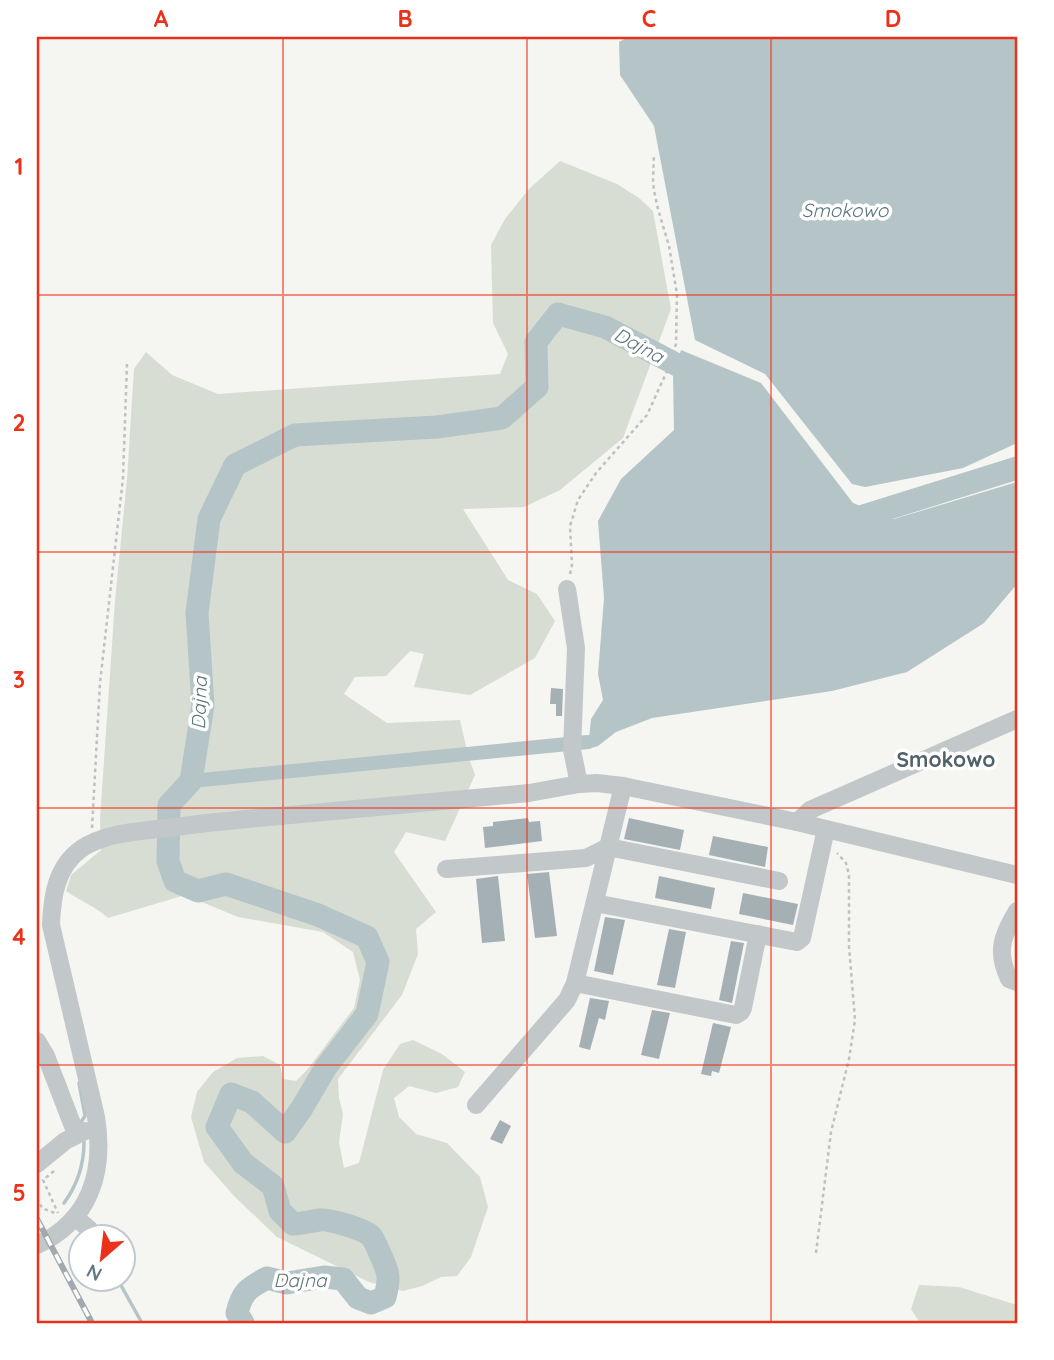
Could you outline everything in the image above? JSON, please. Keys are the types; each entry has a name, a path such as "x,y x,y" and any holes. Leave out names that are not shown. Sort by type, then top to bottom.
{"street":[{"path":"567,589 576,648 572,750 579,784"},
{"path":"797,822 810,810 1017,719"},
{"path":"37,1245 60,1231 66,1216 87,1200 96,1176 99,1157 98,1129 44,927 65,866 72,857 101,839 198,824 529,793 597,783 797,822 825,836 1017,875"},
{"path":"476,1105 568,1000 575,983 623,786"},
{"path":"594,903 797,942 802,937 825,836"},
{"path":"446,869 586,858 608,847 779,881"},
{"path":"1017,912 1001,946 1001,957 1010,979 1017,982"},
{"path":"575,983 736,1015 743,1007 758,934"},
{"path":"37,1041 46,1056 76,1134"},
{"path":"40,1172 62,1143 76,1134 98,1129"},
{"path":"66,1216 80,1224"}],"path":[{"path":"567,589 572,565 570,526 578,500 596,473 647,415 676,344 677,294 669,246 654,191 654,154"},
{"path":"92,844 100,683 123,478 127,364"},
{"path":"816,1253 831,1132 849,1059 855,1020 849,946 849,875 846,863 825,836"},
{"path":"40,1172 61,1165"},
{"path":"40,1172 66,1216"},
{"path":"37,1180 40,1172"},
{"path":"37,1198 42,1208 66,1216"}],"shaded area":[{"path":"560,161 617,184 653,211 671,309 623,438 560,490 524,507 463,509 508,580 537,594 555,621 535,658 470,695 414,687 424,654 410,651 386,676 355,677 344,694 387,723 460,720 475,775 445,841 406,832 394,852 436,912 416,929 418,954 402,995 338,1079 343,1114 339,1142 344,1168 359,1163 383,1070 400,1044 413,1040 442,1054 465,1072 458,1087 436,1093 409,1086 394,1098 399,1117 416,1134 447,1143 480,1177 488,1207 471,1257 457,1276 441,1277 403,1291 369,1282 277,1237 235,1197 204,1162 191,1117 197,1092 213,1072 237,1058 263,1056 280,1065 283,1079 296,1081 307,1070 354,1008 360,980 353,952 323,932 238,917 185,895 108,918 66,891 71,875 101,850 100,819 134,369 146,352 172,375 218,394 500,374 508,354 493,323 491,245 505,219 529,189"},
{"path":"919,1285 959,1287 1017,1305 1017,1323 920,1323 911,1309"}],"water":[{"name":"Smokowo","path":"628,37 1017,37 1017,443 963,468 865,487 852,484 765,374 695,340 654,126 620,75 619,42"},
{"path":"681,350 761,383 853,503 894,519 1017,482 1017,584 984,623 907,672 832,691 652,718 616,732 598,746 588,749 591,719 603,700 598,674 604,598 598,521 621,479 674,430 673,374"}],"building":[{"path":"551,688 563,689 562,716 556,716 556,704 550,704"},
{"path":"528,818 529,822 540,821 542,841 485,848 483,827 493,826 493,822"},
{"path":"629,818 684,830 680,850 624,839"},
{"path":"713,836 768,847 765,867 709,855"},
{"path":"549,872 557,936 535,938 527,874"},
{"path":"498,876 505,941 482,943 476,879"},
{"path":"659,876 715,888 711,909 655,898"},
{"path":"743,893 798,904 793,925 739,914"},
{"path":"605,917 625,920 613,975 594,971"},
{"path":"669,929 686,932 675,988 657,985"},
{"path":"731,941 744,943 732,1003 719,1000"},
{"path":"590,998 609,1001 605,1020 599,1018 590,1050 579,1047"},
{"path":"652,1010 670,1013 659,1059 641,1055"},
{"path":"713,1023 731,1027 719,1073 712,1071 711,1076 701,1074"},
{"path":"500,1120 511,1126 502,1144 490,1139"}],"waterway":[{"name":"Dajna","path":"243,1323 237,1313 241,1300 250,1288 267,1278 287,1283 324,1277 343,1279 358,1298 371,1303 385,1297 388,1280 384,1262 374,1240 362,1230 324,1220 293,1224 280,1211 273,1186 243,1163 217,1127 231,1094 252,1102 285,1132 326,1067 367,1014 378,962 367,937 318,915 226,884 198,891 175,881 168,861 169,805 191,781 203,705 197,613 209,519 235,465 295,435 437,427 502,418 537,387 536,342 558,314 605,327 704,379"},
{"name":"Dajna","path":"848,514 854,519 1017,468"},
{"path":"191,781 588,742"},
{"path":"79,1083 85,1116 81,1122"},
{"path":"64,1203 79,1174 84,1142"},
{"path":"126,1294 142,1323"}],"railway":[{"path":"37,1219 92,1323"}],"district":[{"name":"Smokowo","path":"946,759"}]}
